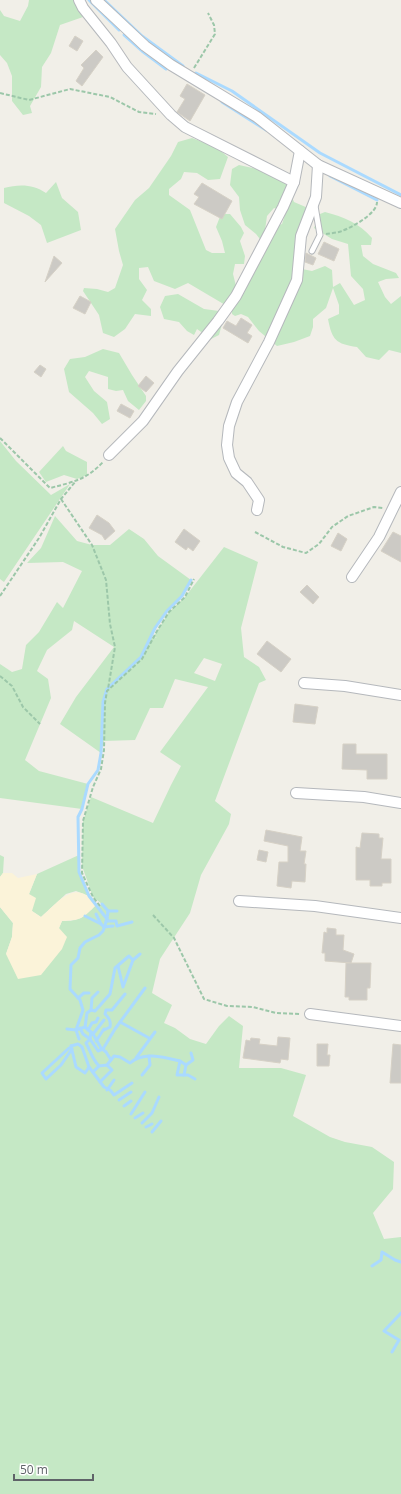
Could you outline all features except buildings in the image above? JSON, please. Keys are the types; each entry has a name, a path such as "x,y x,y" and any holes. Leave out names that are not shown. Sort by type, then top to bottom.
{"street":[{"path":"79,0 83,8 111,43 127,67 171,115 186,127 294,182"},
{"path":"96,0 144,46 171,65 257,117 318,164 401,203"},
{"path":"109,455 143,422 178,371 236,296 283,207 294,182 300,151"},
{"path":"257,510 259,500 247,482 236,473 229,458 227,445 229,426 237,402 269,342 297,280 301,236 316,197 318,164"},
{"path":"352,577 379,537 401,492"},
{"path":"304,683 346,686 401,695"},
{"path":"296,792 364,797 401,804"},
{"path":"240,901 315,906 401,918"},
{"path":"310,1014 401,1026"}],"lane":[{"path":"312,251 320,235 314,201"}],"path":[{"path":"189,76 215,34 214,25 208,14"},
{"path":"0,93 29,100 70,89 110,97 139,112 171,115"},
{"path":"320,235 340,232 354,226 369,215 376,205 376,191"},
{"path":"0,438 50,488 76,482 93,473 109,455"},
{"path":"0,596 39,538 61,499 76,482"},
{"path":"61,499 92,545 106,580 114,647 105,703 104,750 101,769 93,787 83,821 82,873 93,897 100,906"},
{"path":"255,532 282,547 306,553 319,544 332,527 348,516 374,507 392,509"},
{"path":"108,690 142,659 169,612 185,597 194,579"},
{"path":"0,676 12,686 23,707 40,724"},
{"path":"153,915 174,938 204,1000 227,1006 253,1007 276,1013 310,1014"}],"green space":[{"path":"29,0 74,0 83,17 60,25 51,53 42,67 41,87 30,106 32,113 23,115 12,101 12,76 7,63 0,55 0,10 4,16 20,21 28,6"},
{"path":"192,138 216,147 228,157 220,179 208,180 197,173 184,172 181,179 169,189 169,195 190,210 206,250 212,253 225,253 216,227 221,214 230,214 241,227 244,233 240,241 245,256 244,264 235,264 233,274 239,298 266,247 256,234 245,225 240,210 239,197 230,185 232,169 239,165 261,170 286,183 294,202 308,208 307,236 298,236 302,269 312,271 325,266 332,270 333,287 340,283 354,305 365,300 363,289 351,276 348,244 332,239 314,228 320,214 325,212 351,221 362,228 372,238 371,245 361,245 363,256 373,264 396,273 399,278 386,279 378,282 385,297 391,304 401,296 401,353 389,350 379,360 366,357 357,347 344,344 336,340 331,332 328,319 339,314 339,305 333,288 326,308 313,319 313,327 310,336 277,346 259,331 248,317 241,314 235,316 232,314 232,309 188,283 175,289 154,281 148,267 139,268 139,279 147,290 142,300 151,309 151,316 135,314 125,329 114,337 103,333 99,315 83,291 84,288 108,292 115,288 123,265 115,229 135,200 149,188 171,156 178,142","holes":["274,208 286,212 282,224 265,230 267,216"]},
{"path":"56,182 62,198 78,212 81,230 47,243 41,225 29,216 4,203 4,188 31,186 46,193"},
{"path":"178,294 204,309 219,311 223,320 219,335 211,339 197,329 194,335 187,331 179,322 164,319 160,307 165,296"},
{"path":"103,349 119,353 146,396 146,401 139,410 128,401 123,390 116,391 108,389 108,377 89,371 85,377 94,391 107,402 110,419 102,424 93,413 69,392 64,369 70,359 85,357"},
{"path":"0,441 16,461 51,495 70,484 4,582 0,579"},
{"path":"63,446 66,451 87,462 87,475 77,479 64,475 46,482 39,472"},
{"path":"55,516 77,541 92,545 110,545 129,529 144,539 158,556 191,580 182,596 167,611 151,636 157,638 154,636 169,612 185,597 224,547 258,562 241,628 244,657 259,667 266,680 259,683 215,801 231,814 229,824 201,875 190,913 160,959 152,993 172,1005 164,1023 175,1028 190,1039 206,1044 219,1026 229,1016 243,1026 239,1068 281,1068 306,1075 293,1116 330,1137 345,1142 372,1147 394,1162 393,1189 373,1213 384,1239 401,1237 401,1494 0,1494 0,907 13,923 12,937 6,954 59,928 62,921 81,918 96,905 100,906 102,904 93,897 82,866 83,821 91,797 153,823 181,766 160,752 208,687 175,679 163,708 150,708 135,740 104,741 101,753 60,724 76,697 114,647 74,621 72,630 47,650 37,671 48,679 51,698 25,760 39,771 88,784 82,809 0,798 0,664 12,672 22,669 26,645 39,632 57,602 63,608 82,571 63,562 27,563 41,548","holes":["204,658 222,664 215,681 194,673"]},
{"path":"0,855 4,857 3,873 0,877"},
{"path":"79,855 79,872 89,896 76,891 66,894 41,917 32,911 29,894 37,874"}],"sand":[{"path":"3,873 12,873 18,878 37,874 29,894 36,898 32,911 41,917 61,899 74,893 81,893 88,897 96,905 81,918 62,921 59,928 67,937 62,949 41,975 18,979 6,954 12,937 13,923 0,907 0,877"}],"waterway":[{"path":"89,0 119,30"},
{"path":"104,0 142,36 183,66"},
{"path":"124,35 166,69"},
{"path":"196,73 232,91 320,153 401,195"},
{"path":"222,102 266,130"},
{"path":"330,176 377,200"},
{"path":"107,919 89,896 79,872 78,817 82,809 88,784 98,770 101,753 103,702 107,689 141,657 155,628 167,611 182,596 191,580"},
{"path":"79,1039 76,1030 83,1010 80,1000 70,989 71,965 78,958 80,948 85,942 99,935 103,931 108,911 102,904"},
{"path":"108,911 117,911"},
{"path":"96,914 101,924"},
{"path":"85,916 104,927 113,926"},
{"path":"106,921 116,921 117,926 132,922"},
{"path":"85,1027 87,1013 91,1010 95,1011 110,994 115,968 129,956 133,960 140,954"},
{"path":"118,966 123,987 133,960"},
{"path":"91,1032 90,1039 98,1051 103,1049 115,1029 145,988"},
{"path":"91,1010 92,998 98,992"},
{"path":"78,998 84,993 89,993"},
{"path":"104,1030 110,1027 108,1017 105,1014 106,1010 112,1010 125,994"},
{"path":"88,1030 92,1023 96,1022 98,1018"},
{"path":"93,1034 104,1020"},
{"path":"120,1022 149,1038"},
{"path":"67,1029 76,1030 85,1027 93,1034 101,1048 106,1052 111,1060"},
{"path":"80,1028 83,1034 90,1039 86,1043 93,1058 99,1066"},
{"path":"96,1041 104,1029"},
{"path":"136,1058 155,1032"},
{"path":"71,1046 78,1044 82,1047 89,1067"},
{"path":"71,1046 76,1067 85,1073 89,1067 104,1087 110,1090 114,1095 132,1083"},
{"path":"69,1048 42,1073 46,1079 61,1065 72,1049"},
{"path":"180,1061 186,1065 193,1060 191,1053"},
{"path":"93,1072 99,1066 107,1065 114,1056 120,1057 130,1063 141,1057 154,1056 180,1061 177,1075 188,1075 195,1079"},
{"path":"142,1075 150,1065 149,1056"},
{"path":"100,1082 112,1070 107,1065"},
{"path":"184,1075 186,1065"},
{"path":"107,1090 114,1080"},
{"path":"119,1100 131,1092"},
{"path":"131,1114 145,1092"},
{"path":"142,1123 152,1113 159,1097"},
{"path":"124,1106 131,1101"},
{"path":"135,1118 143,1113"},
{"path":"152,1132 161,1121"},
{"path":"146,1127 152,1124"},
{"path":"372,1266 381,1260 382,1252 401,1262"},
{"path":"392,1352 399,1340 384,1331 401,1313"}]}
